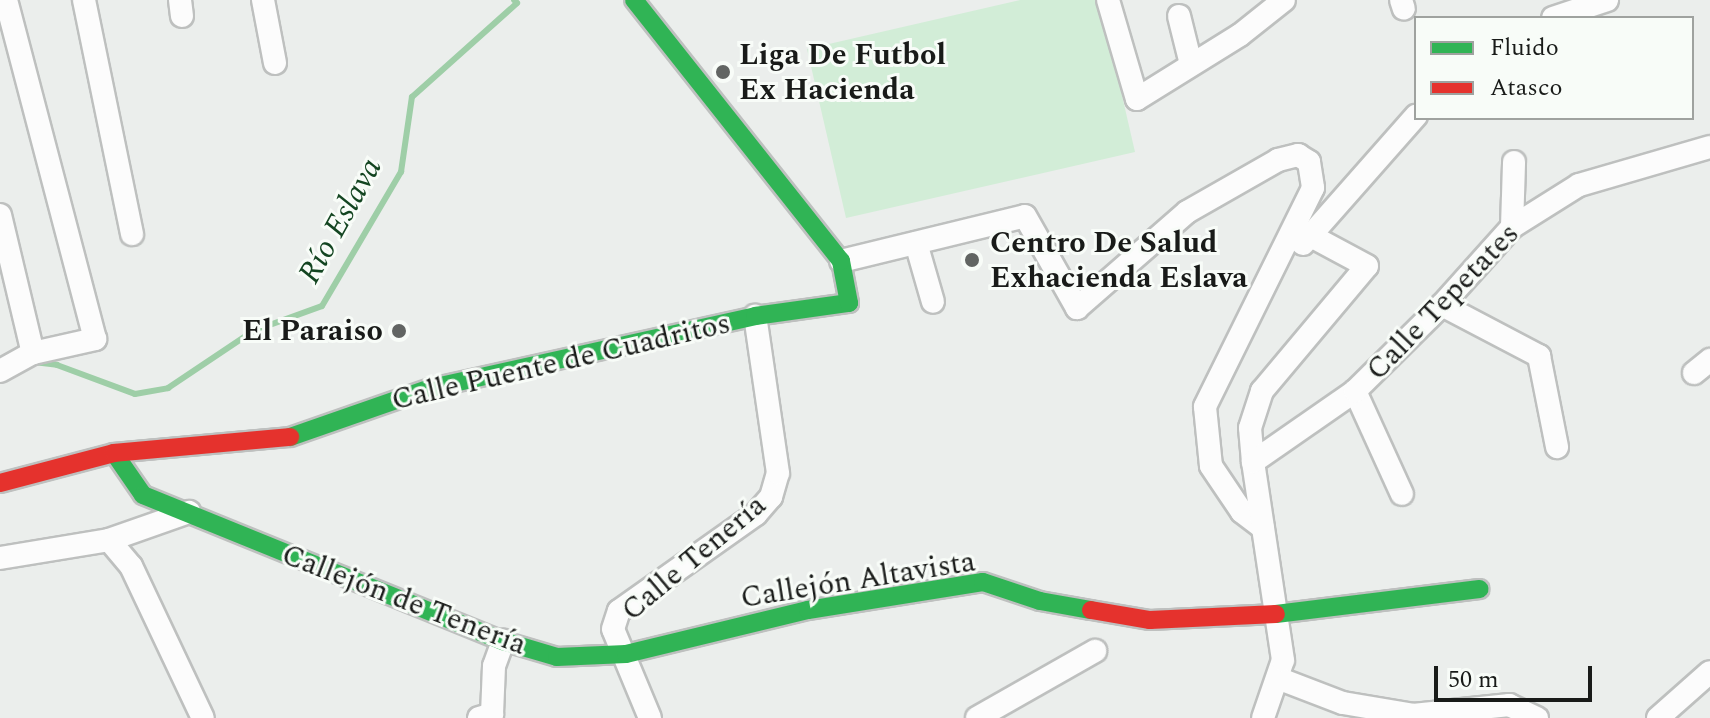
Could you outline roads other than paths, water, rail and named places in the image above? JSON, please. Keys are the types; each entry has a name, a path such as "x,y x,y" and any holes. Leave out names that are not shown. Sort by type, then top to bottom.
{"street":[{"path":"0,371 33,353 95,339 6,0"},
{"path":"84,0 132,234"},
{"path":"263,0 275,63"},
{"name":"Calle Puente de Cuadritos","path":"0,483 114,453 278,441 431,388 755,316 849,303 841,261 634,0"},
{"path":"1108,0 1137,99 1284,0"},
{"path":"1559,16 1607,0"},
{"path":"1179,16 1191,64"},
{"path":"1272,275 1311,236 1414,118"},
{"name":"Calle Tepetates","path":"1253,462 1355,391 1442,305 1512,227 1579,185 1710,147"},
{"path":"841,261 1025,216 1077,308 1187,212 1278,160 1298,155 1309,162 1313,188 1205,407 1211,466 1242,512 1263,528"},
{"path":"1512,227 1514,162"},
{"path":"0,215 33,353"},
{"path":"1263,718 1280,679 1279,614 1263,528 1250,428 1262,391 1367,266 1311,236"},
{"path":"916,243 933,302"},
{"path":"1442,305 1539,356 1557,447"},
{"name":"Calle Tenería","path":"650,718 626,654 613,629 619,611 756,514 771,497 778,473 775,429 755,316"},
{"path":"1355,391 1402,494"},
{"name":"Callejón de Tenería","path":"114,453 143,495 503,641 557,657 626,654"},
{"path":"0,558 109,540 189,512"},
{"path":"109,540 131,566 203,718"},
{"name":"Callejón Altavista","path":"626,654 808,610 983,582 1040,601 1150,620 1225,620 1479,589"},
{"path":"479,718 492,714 494,666 503,641"},
{"path":"977,718 1095,651"},
{"path":"1658,718 1710,672"},
{"path":"1280,679 1343,703 1413,715 1509,705 1537,718"}],"waterway":[{"name":"Río Eslava","path":"34,362 57,365 135,394 168,388 253,331 322,306 401,172 412,97 517,3 514,0"}],"place":[{"name":"Liga De Futbol Ex Hacienda","path":"723,72"},
{"name":"Centro De Salud Exhacienda Eslava","path":"972,260"},
{"name":"El Paraiso","path":"399,331"}]}
